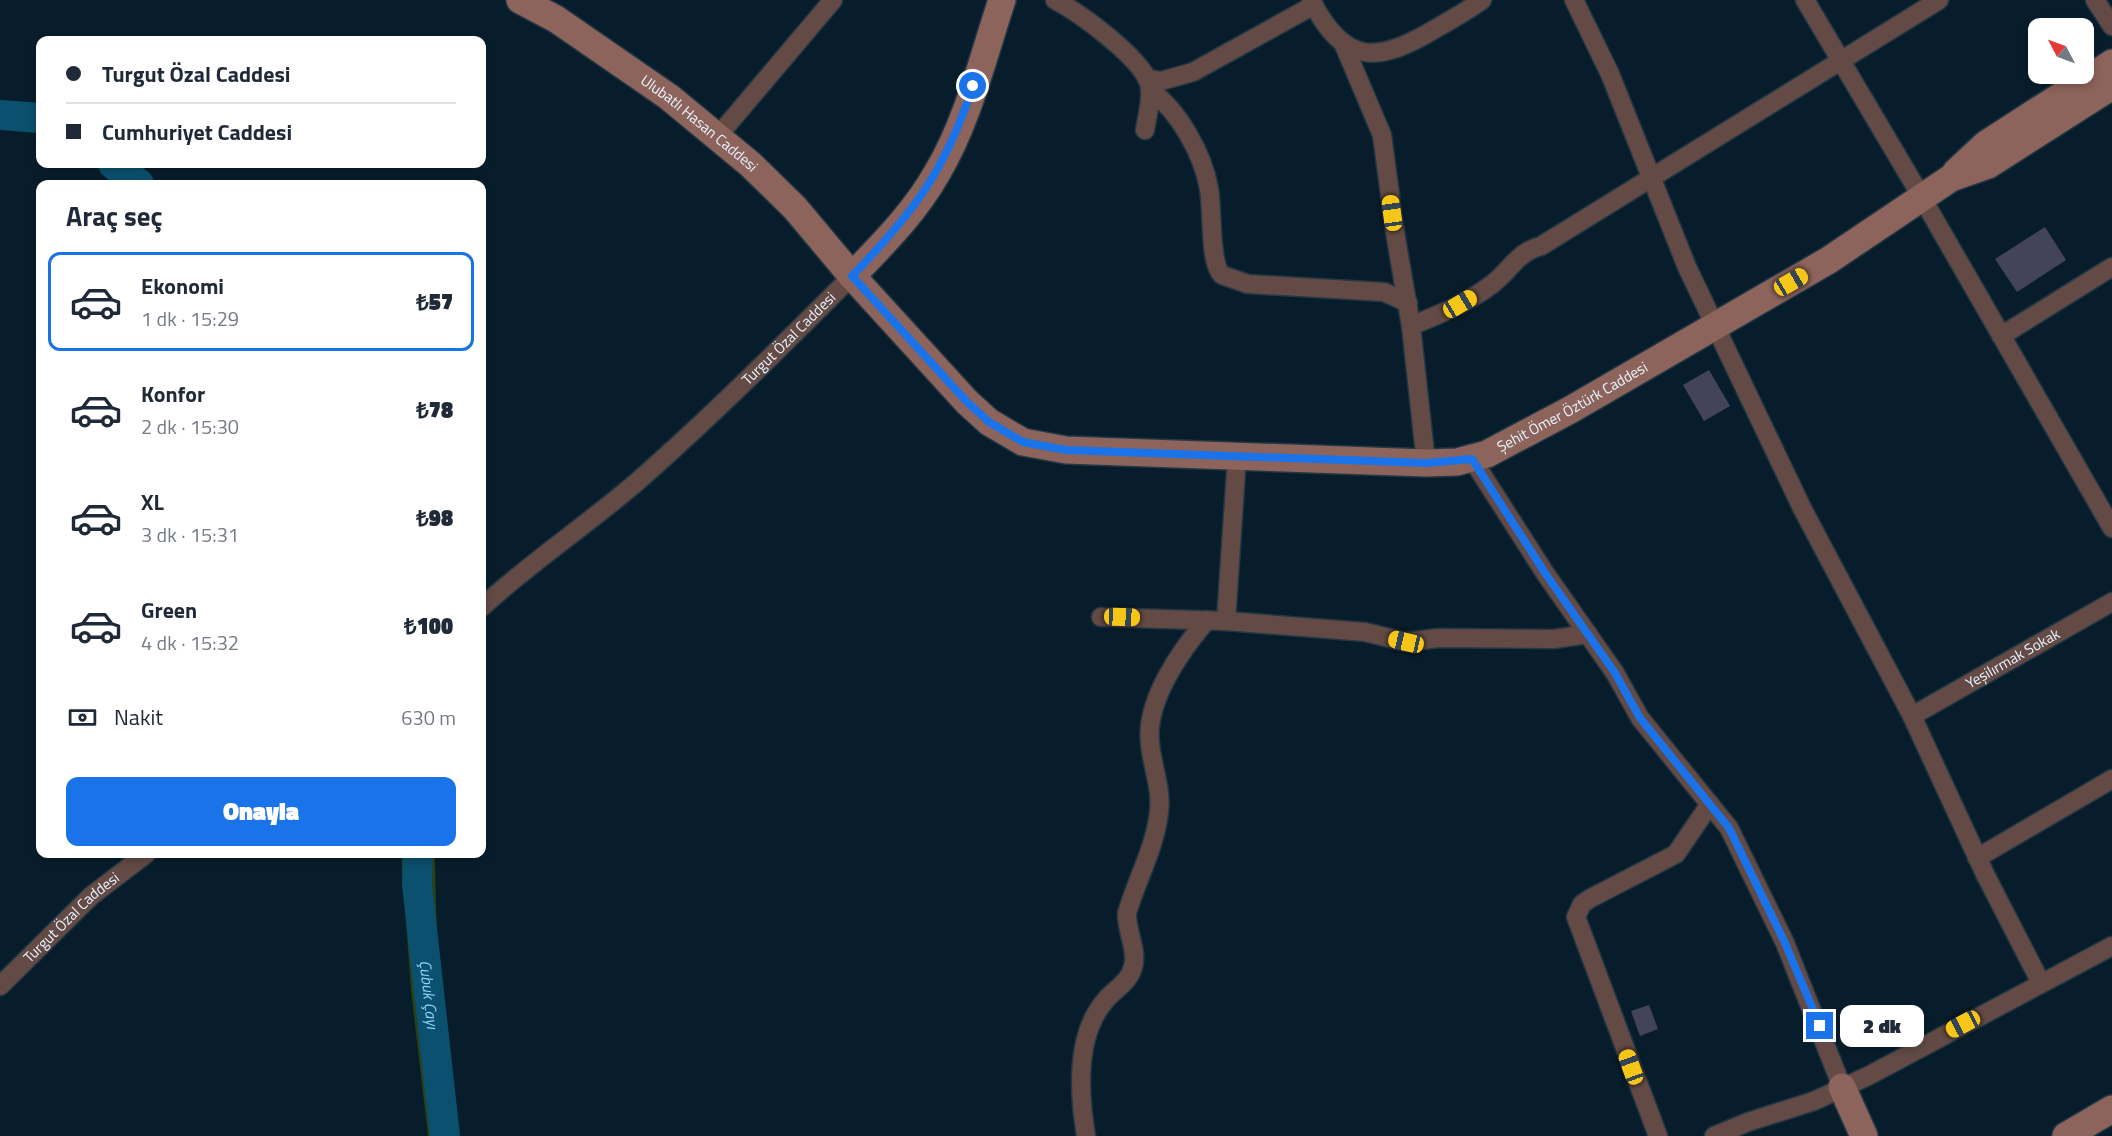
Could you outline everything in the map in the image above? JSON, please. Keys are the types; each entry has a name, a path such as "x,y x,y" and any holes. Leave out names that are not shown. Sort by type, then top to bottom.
{"street":[{"name":"Ulubatlı Hasan Caddesi","path":"520,0 556,20 626,66 718,136 795,208 852,276"},
{"name":"Turgut Özal Caddesi","path":"486,604 640,479 771,358 908,215 939,171 966,108 1002,0"},
{"path":"1055,0 1113,42 1178,120 1203,170 1209,188 1215,262 1222,275 1248,284 1384,292 1408,303"},
{"path":"1342,43 1361,51 1380,54 1393,51 1409,45 1482,0"},
{"path":"1574,0 1610,74 1687,267 1802,508 1912,716 1977,858 2041,983"},
{"path":"1805,0 1922,196 2112,528"},
{"path":"1411,326 1460,304 1489,287 1522,253 1541,246 1653,179 1939,0"},
{"path":"2095,0 2112,26"},
{"path":"1149,84 1193,72 1312,2 1330,31 1342,43 1382,135 1395,232 1408,303 1426,463"},
{"path":"718,136 823,4"},
{"name":"Şehit Ömer Öztürk Caddesi","path":"852,276 967,402 989,422 1015,438 1044,447 1066,450 1426,463 1472,459 1503,446 1580,405 1829,261 1951,178 1986,144 2112,63"},
{"path":"1145,130 1149,84"},
{"name":"Şehit Ömer Öztürk Caddesi","path":"1951,178 1988,165 2112,86"},
{"path":"2001,336 2112,267"},
{"path":"1226,621 1237,456"},
{"path":"1472,459 1622,685 1640,718 1729,828 1785,943 1864,1136"},
{"name":"Yeşilırmak Sokak","path":"1912,716 2112,602"},
{"path":"1101,617 1226,621 1365,632 1406,642 1438,638 1554,639 1588,634"},
{"path":"1086,1136 1081,1082 1085,1045 1102,1003 1131,974 1134,964 1133,948 1126,925 1127,913 1157,826 1159,791 1149,741 1150,726 1169,675 1180,654 1207,620"},
{"path":"1977,858 2112,779"},
{"path":"1658,1136 1576,917 1582,904 1591,898 1676,854 1710,804"},
{"name":"Turgut Özal Caddesi","path":"0,986 91,896 141,858"},
{"path":"1714,1136 1814,1101 1870,1075 2112,946"},
{"path":"2066,1136 2111,1112"}],"green space":[{"path":"401,858 435,858 444,1030 459,1136 428,1136 411,990"}],"building":[{"path":"2045,227 2066,260 2017,292 1995,259"},
{"path":"1709,370 1730,406 1704,421 1683,385"},
{"path":"1649,1005 1658,1029 1640,1036 1631,1011"}],"waterway":[{"name":"Çubuk Çayı","path":"0,115 36,118"},
{"name":"Çubuk Çayı","path":"118,168 134,180"},
{"name":"Çubuk Çayı","path":"418,858 417,884 445,1136"}],"route":[{"path":"973,86 949,152 927,190 888,239 852,276 967,402 1007,435 1023,442 1066,450 1426,463 1472,459 1545,573 1615,673 1634,710 1729,828 1785,943 1820,1026"}]}
